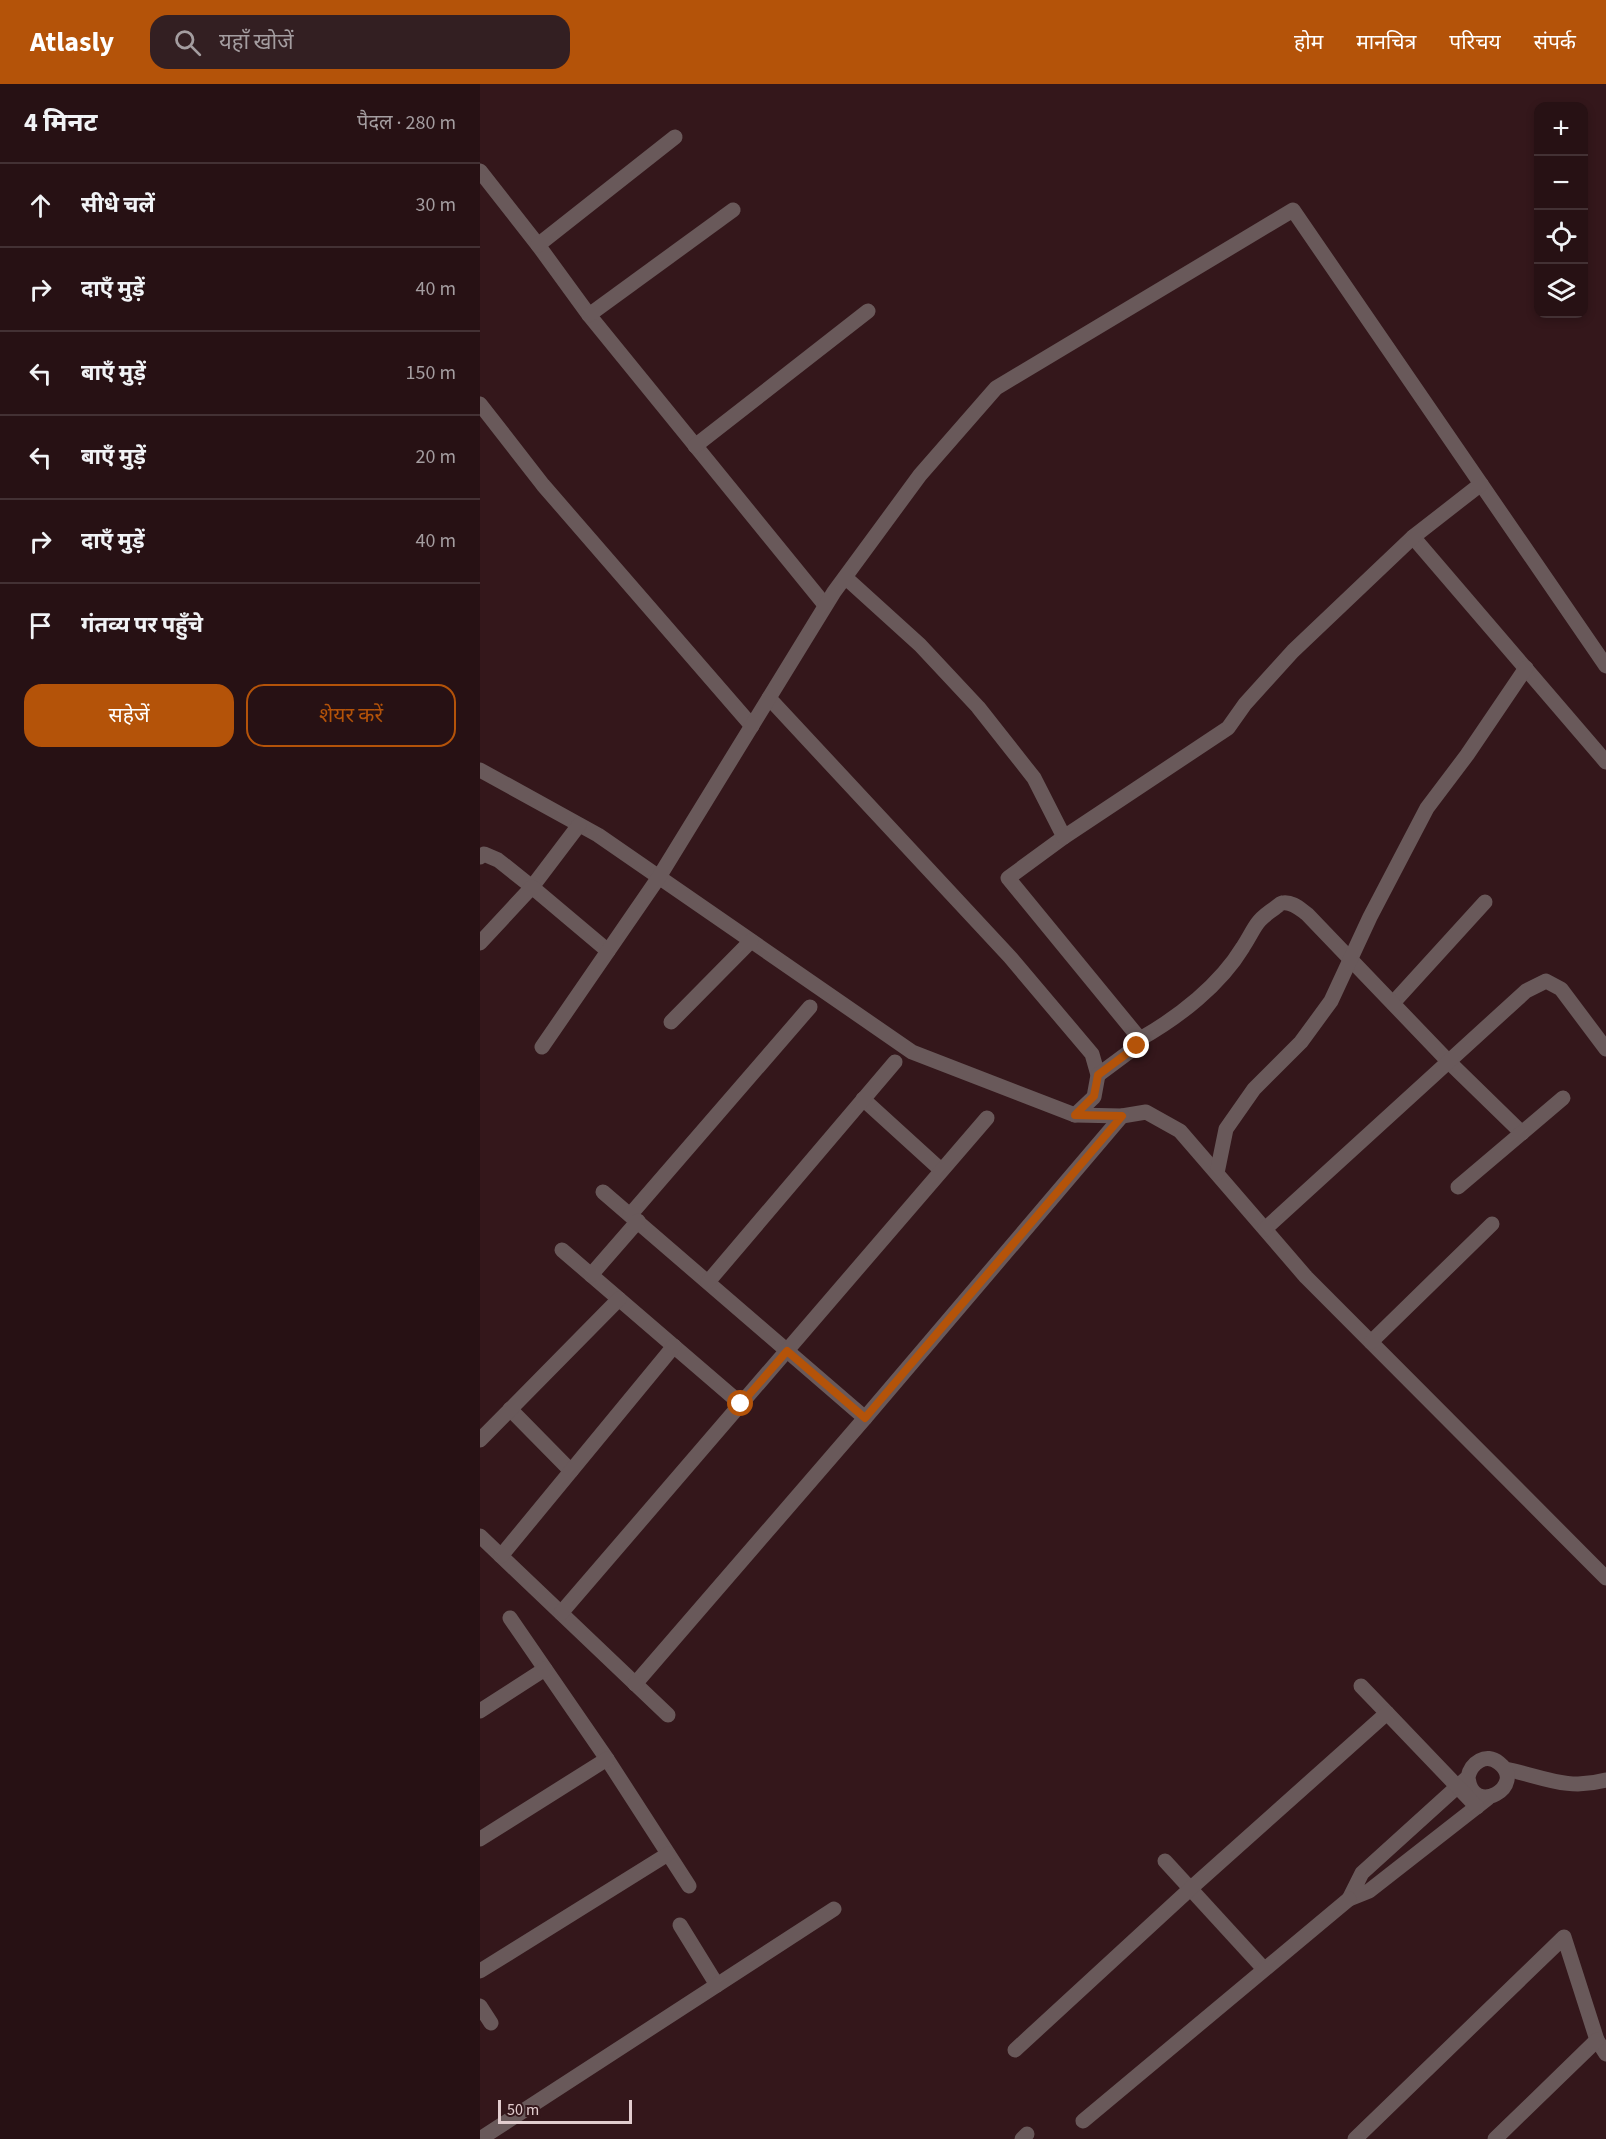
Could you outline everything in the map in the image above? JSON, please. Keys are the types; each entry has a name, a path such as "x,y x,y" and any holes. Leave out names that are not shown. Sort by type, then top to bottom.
{"street":[{"path":"538,245 675,137"},
{"path":"480,171 590,315 825,605"},
{"path":"590,315 733,210"},
{"path":"542,1047 658,877 825,605 920,475 996,388 1293,210 1606,666"},
{"path":"695,446 868,310"},
{"path":"480,404 543,485 752,726"},
{"path":"1140,1039 1008,878 1064,837 1228,728 1245,704 1293,651 1413,537 1481,484"},
{"path":"1413,537 1606,762"},
{"path":"845,577 921,645 978,706 1034,778 1064,837"},
{"path":"1217,1173 1226,1129 1254,1089 1301,1042 1331,1001 1427,808 1467,756 1526,668"},
{"path":"769,698 1010,957 1092,1054 1098,1075 1094,1096 1075,1115"},
{"path":"480,770 598,835 912,1052 1075,1115 1122,1116 1146,1112 1180,1131 1306,1277 1606,1578"},
{"path":"480,943 532,887 579,825"},
{"path":"480,857 484,854 498,860 608,951"},
{"path":"1393,1003 1485,902"},
{"path":"1098,1075 1137,1046 1140,1039 1160,1028 1196,999 1229,968 1253,927 1264,915 1282,903 1293,904 1307,914 1448,1061 1522,1133"},
{"path":"671,1022 751,941"},
{"path":"1265,1229 1526,991 1546,981 1561,989 1606,1049"},
{"path":"591,1275 634,1218 810,1006"},
{"path":"708,1282 895,1062"},
{"path":"1458,1187 1563,1098"},
{"path":"864,1099 941,1170"},
{"path":"635,1684 1122,1116"},
{"path":"561,1613 987,1118"},
{"path":"603,1192 865,1418"},
{"path":"1371,1342 1492,1224"},
{"path":"562,1250 741,1404"},
{"path":"480,1440 619,1299"},
{"path":"501,1556 674,1346"},
{"path":"510,1410 571,1471"},
{"path":"480,1536 668,1715"},
{"path":"510,1618 607,1759 689,1887"},
{"path":"480,1711 545,1669"},
{"path":"1361,1686 1482,1802"},
{"path":"1015,2050 1190,1888 1387,1713"},
{"path":"480,1839 607,1759"},
{"path":"1349,1899 1362,1873 1463,1782 1472,1765 1483,1759 1496,1760 1505,1769 1540,1779 1574,1785 1606,1780"},
{"path":"1083,2121 1349,1899 1369,1891 1482,1802 1500,1793 1507,1782 1505,1769"},
{"path":"480,1971 668,1854"},
{"path":"1165,1861 1264,1969"},
{"path":"480,2139 834,1909"},
{"path":"680,1925 717,1985"},
{"path":"1355,2139 1564,1937 1598,2040 1606,2054"},
{"path":"480,2006 491,2023"},
{"path":"1495,2139 1598,2040"}],"route":[{"path":"741,1404 787,1351 865,1418 1122,1116 1075,1115 1094,1096 1098,1075 1137,1046"}]}
